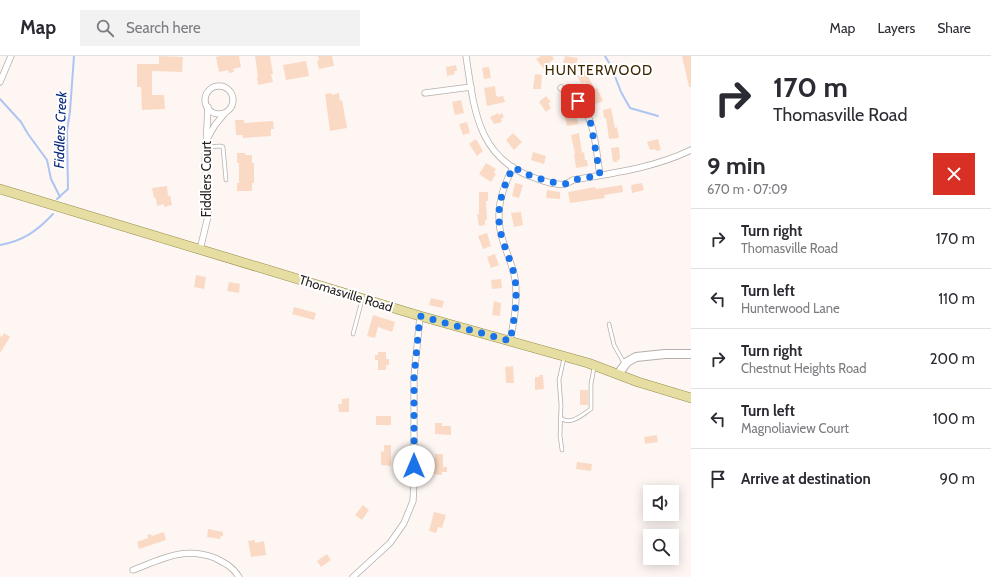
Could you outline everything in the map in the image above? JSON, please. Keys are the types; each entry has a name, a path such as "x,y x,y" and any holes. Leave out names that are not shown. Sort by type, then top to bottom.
{"main road":[{"name":"Thomasville Road","path":"0,189 420,316 565,356 691,398"},
{"path":"618,374 625,364 636,357 665,354 691,354"}],"street":[{"path":"0,82 11,56"},
{"path":"466,56 476,118 484,135 498,154 513,167 533,177 565,184 574,180 649,167 691,150"},
{"name":"Fiddlers Court","path":"200,250 208,216 209,195 205,164 207,139 206,131 208,120 206,98 208,92 212,88 218,86 230,90 233,96 233,102 231,108 226,112"},
{"path":"425,93 471,87"},
{"path":"561,88 578,101 587,116 593,133 600,175"},
{"path":"208,107 214,113 220,114 226,112"},
{"path":"207,139 215,125 226,112"},
{"path":"510,341 514,317 515,286 513,272 500,232 498,214 500,197 513,167"},
{"path":"352,577 390,543 404,523 413,501 414,377 420,316"},
{"path":"133,570 168,556 185,552 207,555 226,563 239,577"}],"lane":[{"path":"206,147 224,147 226,180"},
{"path":"353,334 363,298"},
{"path":"609,324 614,345 625,364"},
{"path":"562,450 560,436 561,405 559,380 565,356"},
{"path":"560,417 563,420 570,421 577,419 591,409 594,366"}],"building":[{"path":"159,56 183,57 182,72 152,71 152,95 164,95 165,109 142,110 141,87 137,87 137,64 159,64"},
{"path":"239,56 241,67 233,69 234,72 229,73 228,70 219,72 216,57"},
{"path":"255,56 270,56 273,82 258,85"},
{"path":"318,56 332,56 334,66 319,69 317,61 319,60"},
{"path":"541,56 552,56 554,59 549,63 550,65 544,69 536,59"},
{"path":"565,56 578,58 576,65 563,63"},
{"path":"682,56 691,56 691,87 689,87"},
{"path":"306,61 309,76 286,80 283,65"},
{"path":"456,65 457,71 454,71 455,74 447,76 446,67"},
{"path":"489,67 491,78 484,79 482,68"},
{"path":"585,71 595,89 597,88 603,101 596,104 585,82 582,84 577,76"},
{"path":"535,74 542,75 541,89 533,89"},
{"path":"495,86 496,95 498,97 503,96 505,102 487,106 484,88"},
{"path":"331,93 332,95 339,93 340,101 342,100 347,128 330,131 325,94"},
{"path":"546,96 551,102 548,103 551,108 546,112 539,102"},
{"path":"461,100 464,113 455,115 452,102"},
{"path":"611,108 615,128 617,127 619,138 609,139 606,118 604,118 603,110"},
{"path":"574,111 579,124 567,126 564,113"},
{"path":"498,113 499,115 502,113 504,117 501,119 502,122 494,124 490,117"},
{"path":"235,120 244,120 244,123 273,121 274,129 271,129 271,136 243,138 243,135 236,135"},
{"path":"467,122 470,133 463,135 459,124"},
{"path":"513,133 522,142 514,150 506,140"},
{"path":"579,133 582,153 584,152 585,160 587,160 588,166 576,168 571,135"},
{"path":"476,139 483,151 477,156 469,144"},
{"path":"658,139 661,150 650,150 647,142"},
{"path":"619,147 620,159 617,160 618,162 613,162 611,148"},
{"path":"533,152 546,156 544,164 531,160"},
{"path":"237,153 252,155 252,163 254,163 254,183 252,183 252,191 237,191 237,183 239,183 239,163 237,163"},
{"path":"486,163 496,169 494,172 496,174 491,182 479,174"},
{"path":"515,183 523,185 519,198 512,196"},
{"path":"642,183 644,190 632,193 631,185"},
{"path":"622,185 623,192 604,195 605,198 570,203 568,192 595,187 596,189"},
{"path":"167,186 168,196 170,195 172,205 164,207 164,204 157,206 152,188"},
{"path":"547,190 560,192 560,199 546,198"},
{"path":"479,192 488,192 488,201 486,201 487,220 485,220 485,225 479,226 477,214 479,214"},
{"path":"521,212 523,225 514,227 511,213"},
{"path":"487,233 491,246 483,249 478,236"},
{"path":"495,254 499,265 491,268 487,257"},
{"path":"196,275 206,277 204,289 194,287"},
{"path":"501,279 502,288 492,289 491,280"},
{"path":"229,282 240,284 239,293 227,291"},
{"path":"431,298 444,301 442,308 429,305"},
{"path":"494,301 501,303 500,316 492,315"},
{"path":"294,307 316,313 314,320 292,314"},
{"path":"373,315 395,322 392,332 378,327 375,338 367,336"},
{"path":"4,333 10,337 0,353 0,335 2,337"},
{"path":"378,352 386,352 386,359 389,359 389,365 386,365 386,370 378,370 378,360 375,360 375,355 378,355"},
{"path":"513,366 514,383 506,383 505,367"},
{"path":"539,375 543,375 544,389 535,390 535,377 539,377"},
{"path":"580,390 588,390 588,405 580,405"},
{"path":"349,398 349,412 339,412 338,404 342,404 342,399"},
{"path":"376,416 391,416 391,425 376,425"},
{"path":"435,423 442,423 442,426 451,426 451,435 435,434"},
{"path":"657,435 658,442 645,444 644,437"},
{"path":"384,445 391,445 391,466 381,465 381,451 384,452"},
{"path":"435,454 443,454 443,467 447,467 447,472 442,472 442,475 432,474"},
{"path":"577,462 592,464 591,471 576,469"},
{"path":"363,505 369,510 362,520 355,515"},
{"path":"434,512 446,515 442,528 438,527 436,533 429,531"},
{"path":"208,529 223,532 223,536 221,536 220,539 207,537"},
{"path":"164,532 166,540 139,549 137,542 148,538 147,535 151,534 152,536"},
{"path":"255,540 255,543 264,541 266,555 251,557 248,541"},
{"path":"327,554 331,560 321,567 317,561"}],"waterway":[{"name":"Fiddlers Creek","path":"57,199 68,189 67,131 74,56"},
{"path":"605,56 630,108 658,116"},
{"path":"0,99 21,122 47,160 51,179 60,197"},
{"name":"Fiddlers Creek","path":"0,245 23,238 35,230 53,214"}],"district":[{"name":"HUNTERWOOD","path":"599,70"}],"route":[{"path":"414,466 414,377 420,316 510,341 514,317 515,286 513,272 500,232 498,214 500,197 513,167 542,180 565,184 574,180 600,175 591,124 578,101"}]}
